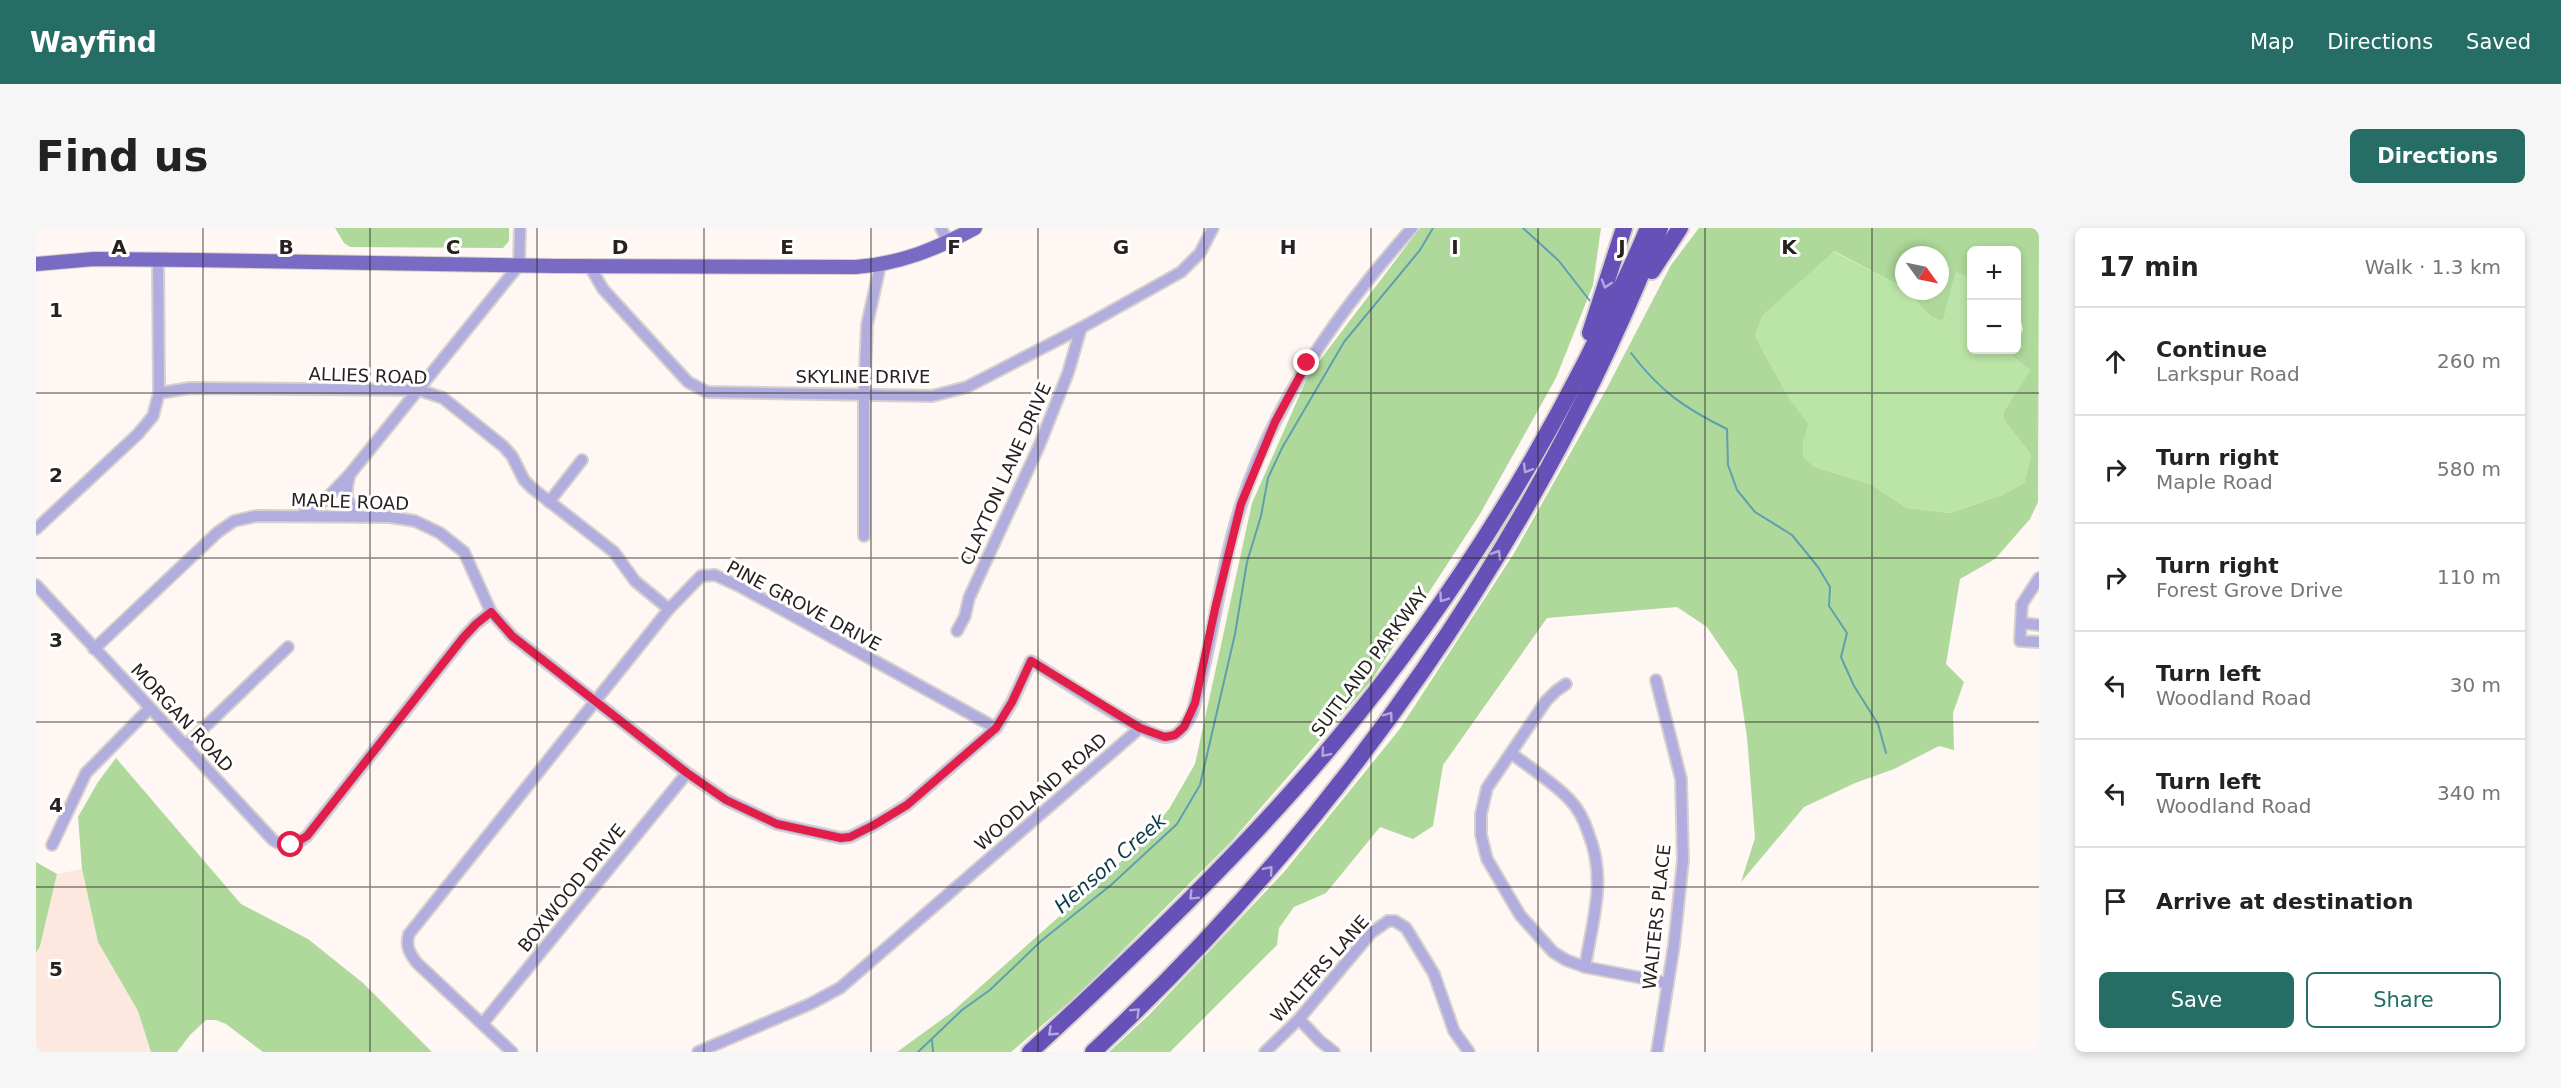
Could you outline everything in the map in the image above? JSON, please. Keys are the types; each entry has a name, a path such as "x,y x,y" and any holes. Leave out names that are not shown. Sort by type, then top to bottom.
{"highway":[{"path":"1553,422 1591,333 1624,228"},
{"name":"SUITLAND PARKWAY","path":"1030,1052 1198,891 1265,822 1335,742 1440,603 1499,514 1553,422 1595,343 1648,228"},
{"path":"1093,1052 1169,979 1242,902 1358,760 1419,673 1489,568 1547,468 1601,363 1660,228"},
{"path":"1601,363 1626,326 1652,271 1680,228"}],"main road":[{"path":"36,264 94,259 519,265 880,266 912,258 975,228"}],"street":[{"path":"300,516 325,500 350,474 519,265 520,228"},
{"path":"941,228 948,242"},
{"name":"SKYLINE DRIVE","path":"589,265 603,289 688,382 698,388 716,393 932,396 967,387 1081,328 1192,264 1213,228"},
{"path":"1140,728 1165,737 1175,735 1188,721 1195,703 1235,524 1261,452 1291,388 1307,363 1347,308 1412,228"},
{"path":"36,529 144,428 153,416 159,393 158,260"},
{"path":"864,536 864,395 867,325 880,266"},
{"name":"CLAYTON LANE DRIVE","path":"957,631 965,616 969,598 1039,446 1068,373 1081,328"},
{"name":"ALLIES ROAD","path":"159,393 190,388 419,390 443,398 503,447 512,456 524,480 614,552 635,581 669,609"},
{"path":"549,502 582,460"},
{"path":"350,474 345,490 346,499 361,517"},
{"name":"MAPLE ROAD","path":"94,649 212,538 234,521 256,516 390,517 415,520 454,543 464,552 491,612 512,636 687,773 726,800 777,824 826,836 850,837 907,805 996,728 1012,702 1031,661 1140,728"},
{"name":"PINE GROVE DRIVE","path":"483,1023 409,953 407,940 409,934 669,609 701,576 715,575 741,587 996,728"},
{"path":"2039,578 2022,604 2020,641 2039,642"},
{"name":"MORGAN ROAD","path":"36,585 275,842 291,845 302,840 313,829 463,638 491,612"},
{"path":"2022,623 2039,625"},
{"path":"186,745 288,647"},
{"name":"WALTERS PLACE","path":"1656,680 1681,778 1683,860 1657,1052"},
{"path":"1566,684 1546,701 1487,788 1481,814 1483,850 1496,877 1520,915 1540,938 1566,960 1586,967 1668,983"},
{"path":"52,845 86,773 150,708"},
{"name":"WOODLAND ROAD","path":"698,1052 819,1000 840,988 1140,728"},
{"path":"1511,753 1570,800 1585,824 1593,845 1599,877 1586,967"},
{"name":"BOXWOOD DRIVE","path":"483,1023 687,773"},
{"name":"WALTERS LANE","path":"1265,1052 1299,1019 1371,933 1388,921 1395,921 1406,928 1434,974 1454,1031 1468,1052"},
{"path":"1299,1019 1334,1052"},
{"path":"483,1023 512,1052"}],"shaded area":[{"path":"82,869 98,942 138,1011 151,1052 36,1052 36,953 40,946 57,874"}],"green space":[{"path":"335,228 509,228 509,241 503,248 350,247 344,243"},
{"path":"1420,228 1601,228 1593,285 1556,378 1480,514 1371,681 1231,842 1081,992 1011,1052 897,1052 952,1012 1136,848 1169,809 1195,764 1252,503 1308,376"},
{"path":"1699,228 2039,228 2038,502 2030,519 1995,559 1960,579 1946,664 1964,682 1953,713 1954,750 1939,746 1894,769 1855,783 1804,807 1741,882 1755,838 1747,737 1737,671 1707,627 1677,607 1547,618 1443,765 1433,826 1413,839 1380,827 1326,893 1294,907 1279,928 1277,945 1170,1052 1109,1052 1149,1015 1284,872 1399,730 1513,555 1607,388 1671,265","holes":["1895,246 1949,246 1949,298 1956,272 1967,276 1967,246 2021,246 2021,322 2023,329 2021,354 2011,355 2031,370 2004,411 2004,420 2031,455 2024,483 2002,495 1950,513 1907,508 1870,484 1815,467 1803,457 1803,443 1808,424 1789,398 1755,336 1763,315 1834,251 1895,283"]},
{"path":"1833,251 1895,283 1895,300 1915,300 1931,317 1943,321 1956,271 1967,275 1967,354 2011,354 2032,370 2004,411 2004,420 2031,455 2024,483 2002,495 1950,513 1907,508 1870,484 1815,467 1803,457 1807,424 1789,398 1755,336 1763,315"},
{"path":"1915,300 1949,300 1943,321 1931,317"},
{"path":"116,758 241,904 308,939 363,983 432,1052 263,1052 226,1024 216,1020 206,1020 177,1052 151,1052 138,1011 98,942 82,869 78,817 98,782"},
{"path":"36,862 57,874 40,946 36,953"}],"waterway":[{"name":"Henson Creek","path":"918,1052 962,1010 990,990 1041,941 1111,885 1177,824 1200,785 1235,634 1247,562 1261,516 1268,478 1282,448 1344,342 1420,250 1433,228"},
{"path":"1523,228 1559,261 1590,301"},
{"path":"1631,353 1652,378 1685,406 1727,429 1728,465 1737,490 1755,512 1792,535 1818,567 1830,587 1829,606 1847,633 1841,657 1854,686 1878,724 1886,753"},
{"path":"932,1040 933,1052"}],"route":[{"path":"291,845 307,836 463,638 491,612 512,636 704,786 748,812 777,824 826,836 850,837 874,825 907,805 942,776 996,728 1023,682 1031,661 1140,728 1165,737 1175,735 1188,721 1195,703 1241,504 1275,422 1291,388 1307,363"}]}
